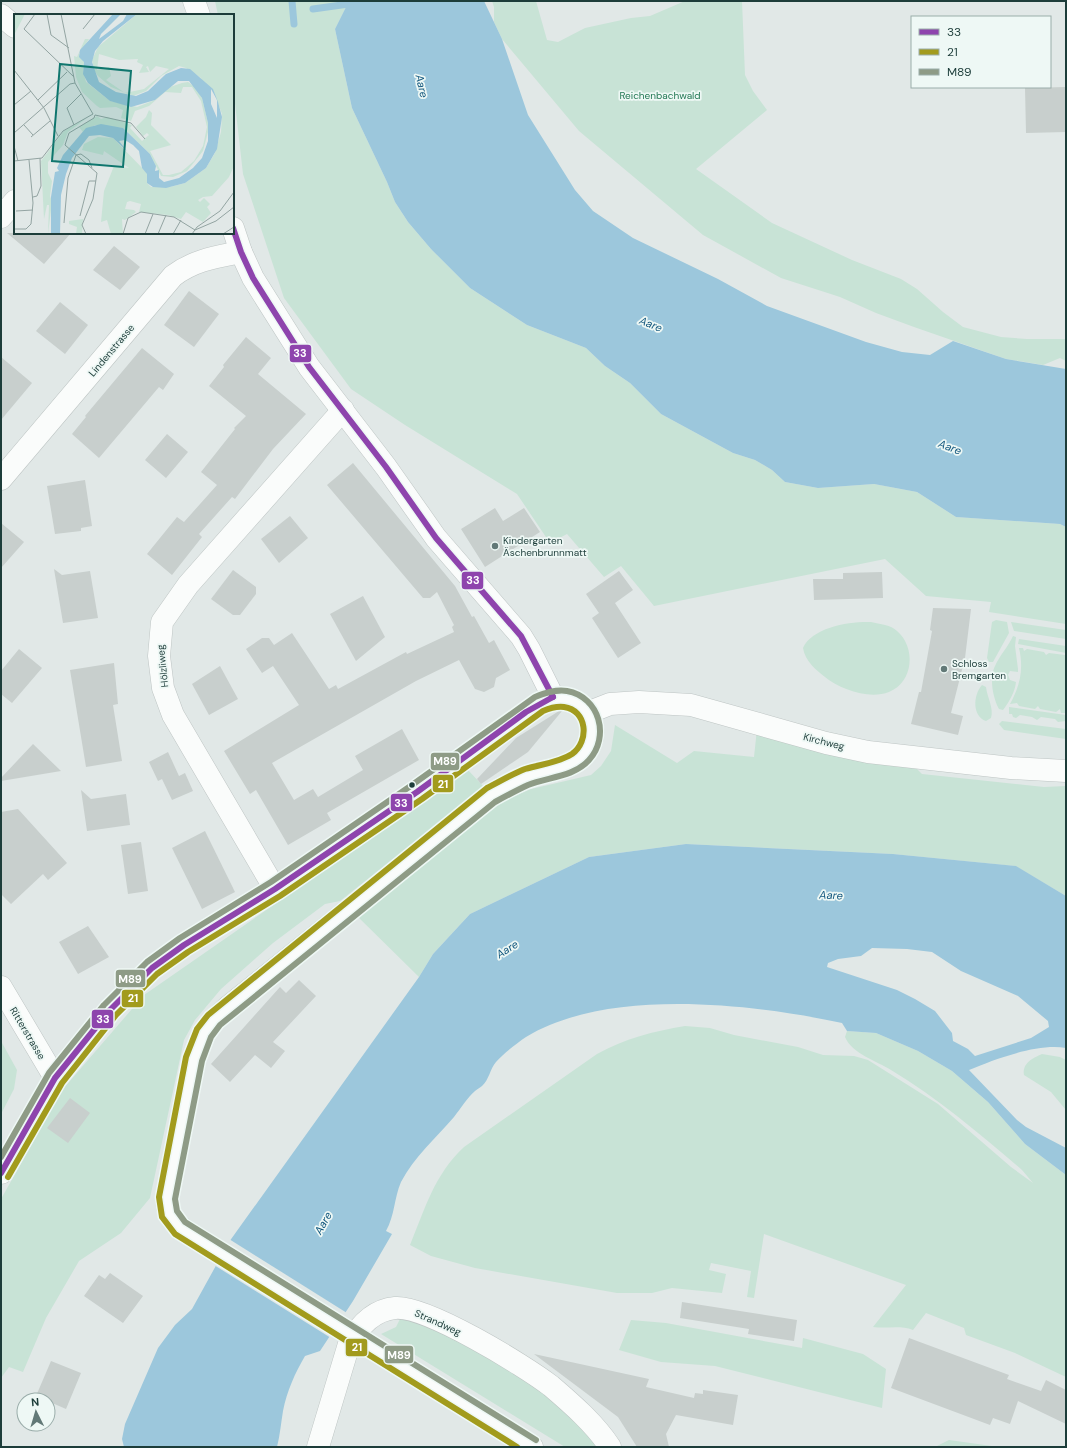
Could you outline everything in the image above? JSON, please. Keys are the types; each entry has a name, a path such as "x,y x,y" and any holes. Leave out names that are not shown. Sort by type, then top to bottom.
{"street":[{"path":"194,1 199,14"},
{"path":"1,16 14,26"},
{"path":"1,217 14,202"},
{"path":"234,231 241,252 253,278 309,367 343,410 436,538 520,636 529,649 553,698"},
{"name":"Lindenstrasse","path":"1,479 173,276 186,266 199,261 241,252"},
{"name":"Hölzliweg","path":"275,889 172,715 163,688 159,656 159,637 162,622 188,585 343,410"},
{"path":"1,1173 55,1078 110,1010 152,968 202,934 275,889 417,792 526,712 553,698 569,699 576,702 587,712 591,721 592,736 588,748 577,760 526,778 491,795 228,1006 214,1020 204,1033 194,1059 166,1198 167,1210 180,1228 532,1447"},
{"name":"Kirchweg","path":"587,712 610,704 639,702 691,705 826,743 868,752 1012,768 1066,772"},
{"name":"Ritterstrasse","path":"1,987 55,1078"},
{"name":"Strandweg","path":"318,1447 349,1344 356,1331 362,1323 376,1314 396,1308 406,1308 436,1318 506,1357 550,1386 597,1430 610,1447"}],"green space":[{"path":"215,1 349,1 335,29 352,108 395,202 408,222 431,249 470,288 527,325 586,348 605,366 630,383 661,414 733,453 755,460 772,470 785,482 818,488 874,484 917,492 956,517 1060,524 1066,527 1066,624 989,612 991,602 926,596 885,559 654,606 621,566 604,577 567,534 550,543 517,494 405,425 351,389 284,298 243,174 234,95 234,14 218,14"},
{"name":"Reichenbachwald","path":"492,1 536,1 547,40 558,42 585,28 631,18 650,16 685,1 742,1 745,75 753,91 767,110 696,169 772,223 852,260 901,279 917,289 963,327 1001,337 1066,339 1066,361 1060,358 1043,365 1006,359 876,313 840,297 781,278 703,235 579,131 502,39 494,22 494,7"},
{"path":"996,620 1007,622 1009,633 993,662 989,662 987,658 992,622"},
{"path":"871,622 895,629 903,638 907,646 910,664 908,673 897,687 889,692 873,695 864,694 839,686 811,665 804,653 803,648 808,641 823,630 843,624"},
{"path":"1011,622 1066,630 1066,639 1014,631"},
{"path":"1013,636 1016,637 1015,646 1018,672 1010,671 1008,675 1010,680 1016,682 1011,697 1003,710 999,709 995,699 992,688 992,676 997,662"},
{"path":"1019,639 1066,646 1066,653 1018,644"},
{"path":"1019,648 1023,648 1024,651 1027,649 1044,652 1046,655 1049,653 1065,655 1066,713 1061,713 1060,709 1056,712 1040,709 1038,706 1035,709 1019,706 1017,703 1010,704 1019,684 1021,663"},
{"path":"982,685 986,687 992,710 991,718 986,721 978,715 975,705 977,694"},
{"path":"1009,707 1066,715 1066,721 1058,722 1055,719 1041,717 1037,720 1032,717 1020,715 1016,718 1013,717 1012,714 1009,714"},
{"path":"1002,721 1066,729 1066,739 1004,730 999,724"},
{"path":"615,725 677,763 694,751 754,757 757,729 912,764 922,774 1044,787 1066,786 1066,896 1015,866 893,854 686,844 589,857 470,914 433,954 419,977 356,915 496,804 531,789 591,775 601,766 611,751"},
{"path":"468,770 484,787 340,901 325,904 273,943 221,989 195,1020 184,1040 150,1198 121,1233 79,1261 46,1318 23,1372 9,1367 1,1378 1,1199 63,1089 144,995"},
{"path":"685,1026 710,1028 734,1035 798,1047 823,1055 854,1056 868,1060 938,1104 1011,1167 1033,1183 1022,1170 975,1130 926,1093 909,1081 859,1053 848,1043 845,1037 847,1031 876,1033 918,1051 952,1071 988,1102 1025,1144 1066,1175 1066,1377 1015,1353 966,1335 964,1328 926,1313 913,1330 903,1328 873,1327 906,1285 764,1234 754,1298 747,1297 751,1271 711,1263 709,1270 726,1274 722,1293 672,1288 652,1293 617,1293 475,1268 431,1256 410,1245 431,1193 445,1169 464,1147 597,1054 640,1036"},
{"path":"1,1041 17,1070 14,1089 1,1114"},
{"path":"1042,1054 1060,1057 1066,1060 1066,1110 1051,1092 1024,1075 1026,1064"},
{"path":"400,1319 410,1320 442,1330 531,1384 561,1406 602,1447 565,1447 381,1334 396,1327"},
{"path":"631,1320 666,1323 802,1348 803,1338 863,1354 886,1369 882,1408 715,1366 661,1362 619,1350"},
{"path":"949,1440 999,1447 935,1447"}],"water":[{"name":"Aare","path":"349,1 484,1 502,39 528,115 575,190 593,211 633,238 718,279 767,306 866,342 902,352 930,355 953,341 1006,359 1066,369 1066,527 1060,524 956,517 917,492 874,484 818,488 785,482 772,470 755,460 733,453 661,414 630,383 605,366 586,348 527,325 470,288 431,249 408,222 395,202 352,108 335,29"},
{"name":"Aare","path":"686,844 893,854 1016,866 1066,896 1066,1048 1055,1047 1030,1050 991,1061 969,1070 1017,1120 1026,1127 1066,1148 1066,1175 1025,1144 988,1102 952,1071 918,1051 876,1033 847,1031 842,1023 767,1010 681,1004 639,1006 597,1011 559,1021 526,1037 499,1059 494,1065 484,1084 469,1097 454,1117 412,1164 406,1173 401,1182 391,1219 386,1231 392,1234 353,1301 320,1351 305,1356 295,1376 289,1389 283,1411 277,1447 124,1447 122,1439 125,1424 158,1348 175,1325 192,1309 229,1242 419,977 433,954 470,914 589,857","holes":["872,948 907,949 932,952 961,971 1018,996 1048,1021 1049,1027 1031,1038 975,1056 968,1049 953,1041 952,1033 935,1011 897,990 827,967 828,963 838,959 861,956"]}],"pier":[{"path":"229,1239 347,1313 331,1338 214,1265"}],"building":[{"path":"1066,87 1066,132 1026,133 1025,88"},
{"path":"7,233 70,234 44,264"},
{"path":"114,246 140,267 120,290 93,270"},
{"path":"189,291 219,314 194,347 164,325"},
{"path":"60,302 88,325 65,354 36,331"},
{"path":"246,337 271,358 258,374 306,414 273,449 235,499 232,497 199,534 202,537 172,575 147,554 177,517 184,522 217,485 201,472 235,429 234,428 246,416 209,386 224,367 223,365"},
{"path":"142,348 174,374 163,390 159,387 99,458 72,434 86,417 85,416"},
{"path":"1,357 32,383 1,420"},
{"path":"167,434 188,452 166,478 145,460"},
{"path":"353,463 455,586 472,617 474,616 489,643 494,640 510,670 496,678 494,687 484,692 475,689 459,660 416,681 272,763 294,800 313,789 318,797 363,770 355,756 402,729 419,760 327,813 331,820 288,845 256,790 250,794 224,751 299,705 273,666 262,673 246,649 262,638 269,638 274,645 292,633 329,689 336,685 338,689 406,652 407,654 454,632 452,627 454,625 437,592 430,598 423,598 327,485"},
{"path":"85,480 92,526 81,528 81,531 55,534 47,486"},
{"path":"495,508 503,521 524,508 540,532 485,567 461,529"},
{"path":"290,516 308,538 279,563 261,539"},
{"path":"1,523 24,542 1,568"},
{"path":"54,569 62,575 90,571 98,618 63,623"},
{"path":"233,570 256,587 256,594 240,615 233,615 211,599"},
{"path":"619,571 633,590 615,603 641,643 618,658 592,618 599,613 586,594"},
{"path":"882,572 883,598 814,600 813,579 843,579 843,573"},
{"path":"363,596 385,637 356,661 330,614"},
{"name":"Schloss Bremgarten","path":"933,608 971,609 965,658 951,713 963,716 958,735 911,724 919,692 921,692 932,631 930,630"},
{"path":"19,649 42,668 12,703 1,694 1,671"},
{"path":"114,663 118,704 113,705 122,761 86,767 70,670"},
{"path":"220,666 238,699 209,715 192,684"},
{"path":"559,711 562,711 528,752 481,784 477,779 516,738"},
{"path":"33,744 61,771 1,781 1,778"},
{"path":"168,752 179,776 185,773 193,791 172,800 162,779 158,781 149,762"},
{"path":"81,790 91,799 126,794 130,825 87,831"},
{"path":"18,809 67,863 48,880 43,874 11,904 1,894 1,812"},
{"path":"205,831 235,892 202,909 172,848"},
{"path":"141,842 148,891 128,894 121,845"},
{"path":"88,926 109,957 78,974 59,942"},
{"path":"299,980 316,996 273,1042 285,1051 271,1068 255,1055 230,1082 211,1064 280,987 286,993"},
{"path":"70,1098 90,1113 68,1143 47,1128"},
{"path":"110,1273 143,1296 123,1323 84,1296 99,1275 105,1279"},
{"path":"682,1302 797,1320 794,1341 748,1334 749,1329 680,1318"},
{"path":"909,1338 1009,1375 1007,1379 1041,1391 1046,1380 1066,1390 1066,1424 1018,1401 1010,1424 993,1418 990,1425 891,1388"},
{"path":"534,1354 649,1379 646,1387 694,1398 695,1393 703,1394 703,1390 738,1395 733,1425 676,1415 666,1434 669,1447 637,1447 618,1417"},
{"path":"51,1361 81,1373 66,1409 56,1405 56,1392 38,1392"}],"waterway":[{"path":"292,1 294,24"},
{"path":"313,9 370,1"}],"transit line":[{"name":"33","path":"234,231 241,252 253,278 309,367 386,467 436,538 521,636 553,697"},
{"name":"M89","path":"1,1157 49,1073 104,1005 147,962 180,938 271,882 412,785 535,697 555,691 567,691 578,695 587,701 594,709 600,730 599,740 595,751 583,766 560,776 528,785 495,802 220,1025 211,1037 202,1061 175,1199 177,1211 185,1222 536,1440"},
{"name":"33","path":"1,1173 55,1078 110,1010 152,968 184,945 275,889 417,792 526,712 553,697"},
{"name":"21","path":"8,1177 62,1083 116,1015 157,974 188,952 280,896 422,799 543,711 558,707 572,709 581,720 583,727 582,742 572,754 555,761 525,769 487,788 208,1015 197,1029 186,1057 159,1197 162,1217 175,1234 517,1447"}],"place":[{"name":"Kindergarten Äschenbrunnmatt","path":"495,546"},
{"name":"Schloss Bremgarten","path":"944,669"}]}
